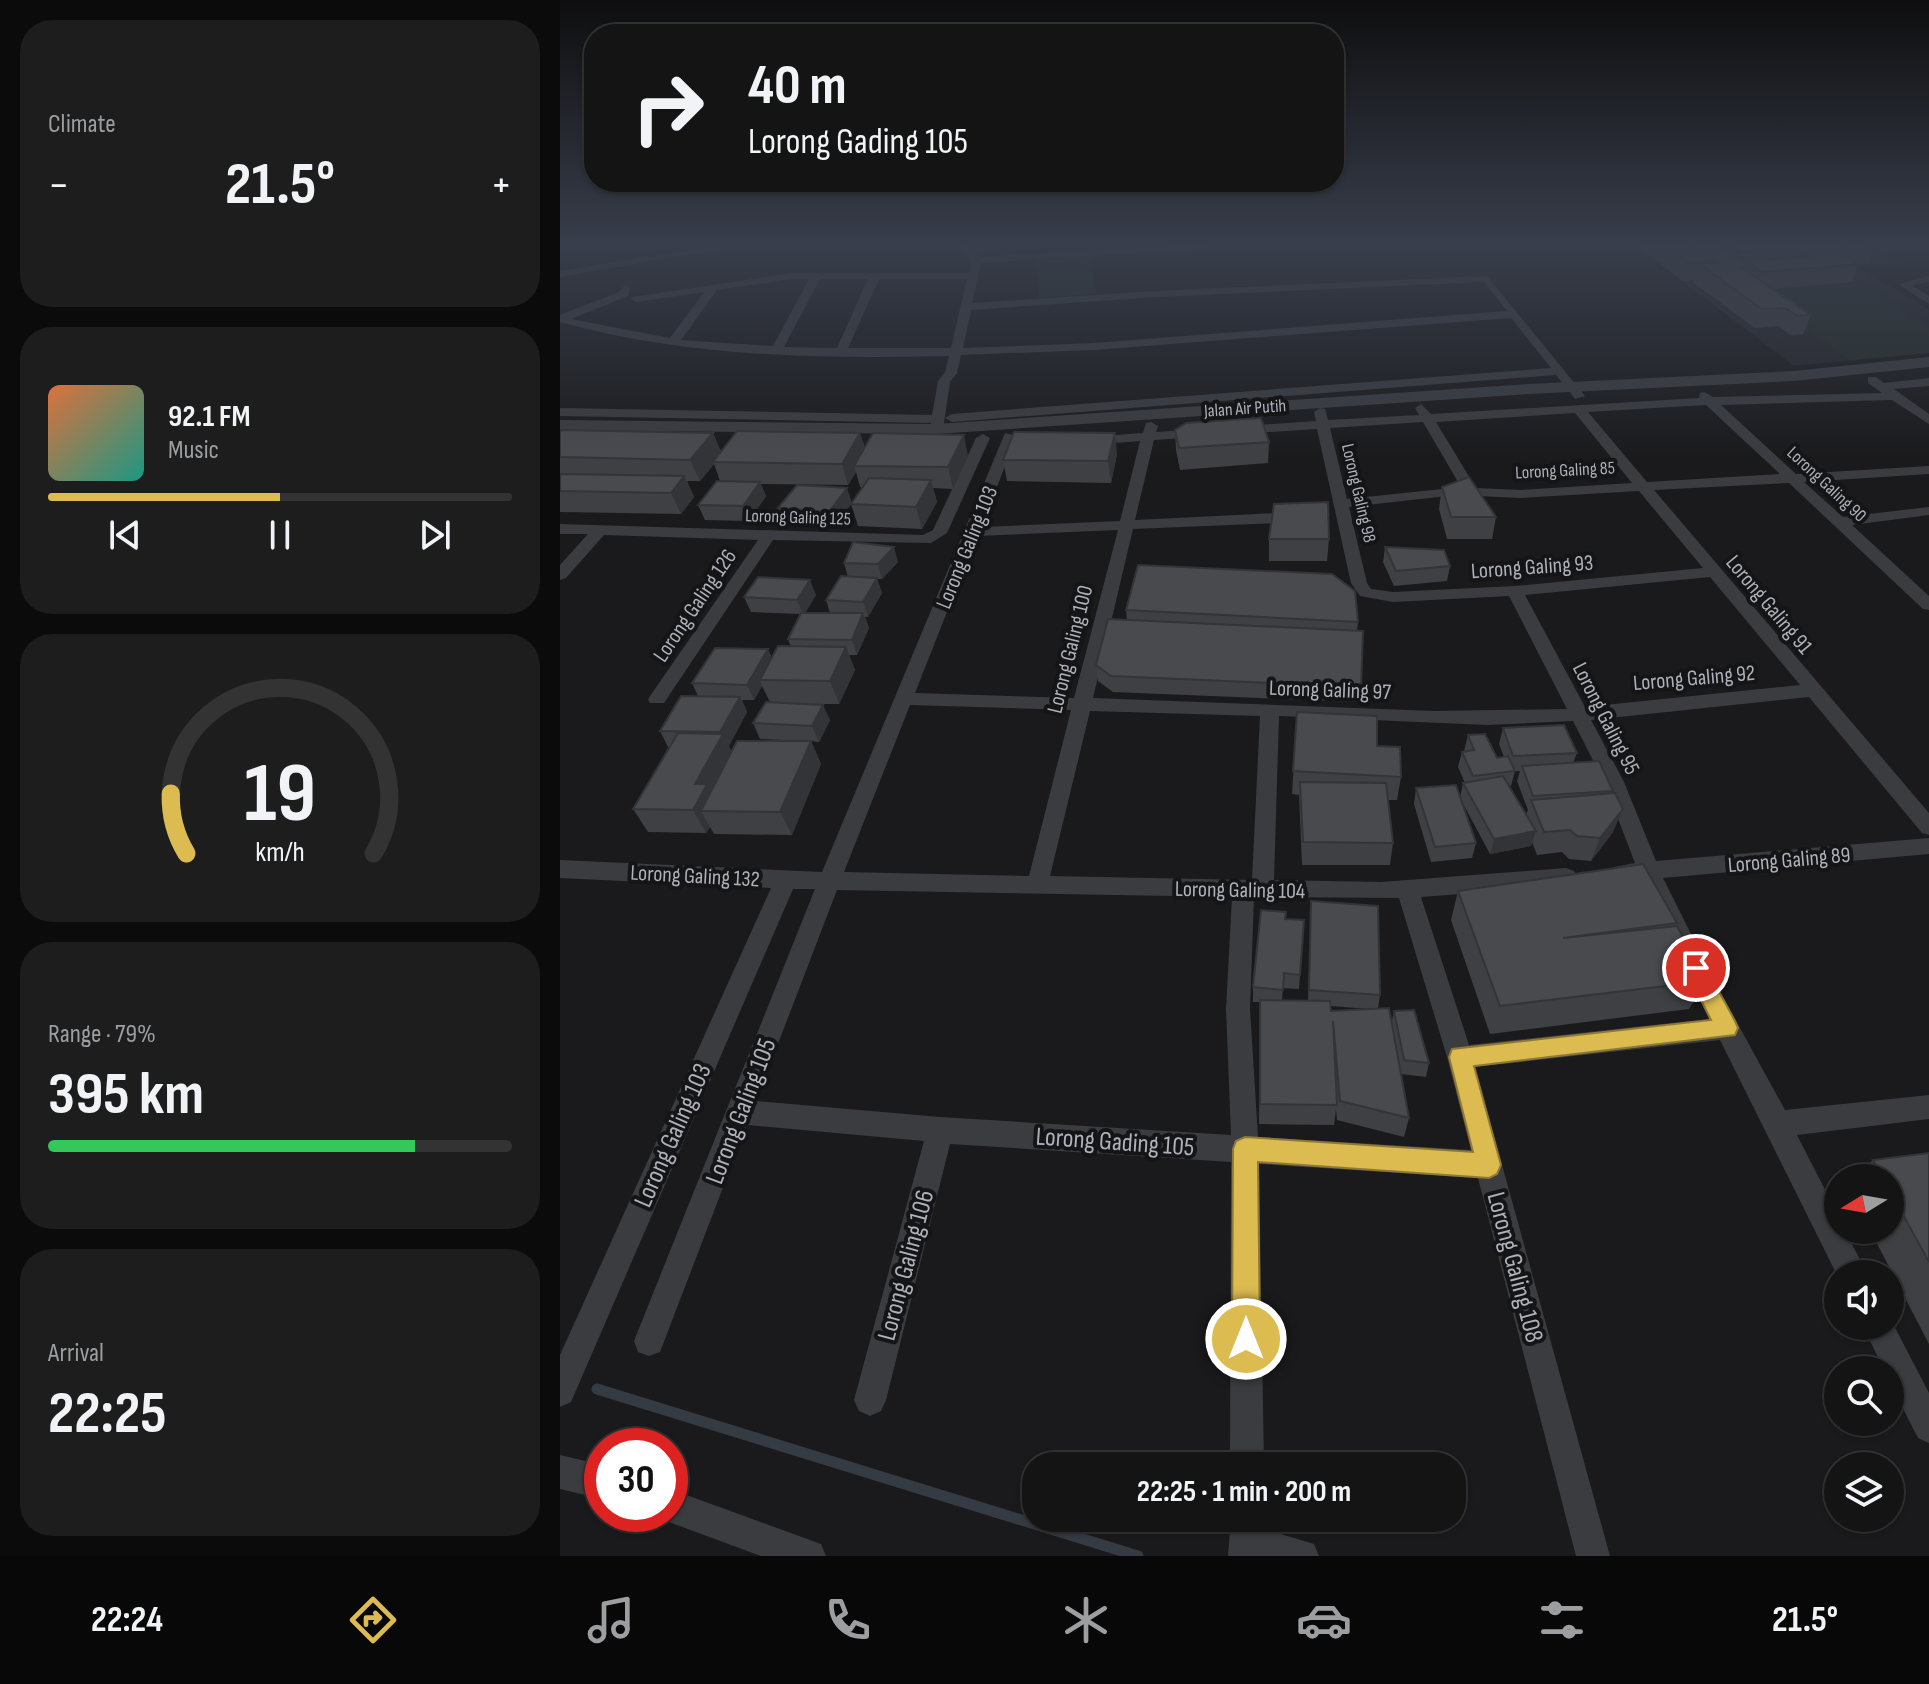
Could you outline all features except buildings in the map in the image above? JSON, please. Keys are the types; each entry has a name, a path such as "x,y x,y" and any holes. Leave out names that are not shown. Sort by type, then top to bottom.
{"street":[{"path":"672,343 692,316"},
{"path":"776,351 795,316"},
{"path":"841,352 857,316"},
{"path":"954,434 944,381 951,373 965,316"},
{"path":"560,319 617,335 672,343 776,351 955,355 1165,343 1495,316"},
{"name":"Lorong Galing 91","path":"1515,316 1645,486 1929,827"},
{"name":"Jalan Air Putih","path":"560,425 706,422 954,434 1014,443 1423,412 1929,362"},
{"path":"1298,398 1409,383 1559,371"},
{"name":"Jalan Air Putih","path":"560,434 954,434 1176,408 1298,398 1704,395 1877,384 1929,373"},
{"path":"1877,384 1929,382"},
{"path":"1877,384 1929,420"},
{"path":"1704,395 1895,396"},
{"name":"Lorong Galing 90","path":"1704,395 1929,605"},
{"path":"560,412 625,414 706,422"},
{"path":"1423,412 1470,490"},
{"name":"Lorong Galing 98","path":"1321,418 1331,512 1351,582"},
{"path":"1226,431 1262,422"},
{"path":"1070,442 1150,431 1210,432"},
{"name":"Lorong Galing 100","path":"1037,886 1079,705 1123,568 1125,525 1150,431"},
{"name":"Lorong Galing 125","path":"560,529 767,537 931,538 939,533 961,492 954,434"},
{"name":"Lorong Galing 103","path":"830,880 972,532 1014,443"},
{"name":"Lorong Galing 85","path":"972,532 1331,512 1470,490 1520,494 1929,470"},
{"path":"1839,522 1929,511"},
{"path":"560,575 600,530"},
{"name":"Lorong Galing 126","path":"657,699 767,537"},
{"name":"Lorong Galing 93","path":"1351,582 1366,593 1379,597 1515,591 1715,572"},
{"name":"Lorong Galing 95","path":"1515,591 1614,782 1649,871 1845,1260"},
{"name":"Lorong Galing 92","path":"1578,712 1814,690"},
{"name":"Lorong Galing 97","path":"903,699 1380,713 1440,720 1578,712"},
{"path":"1247,1452 1245,1149 1238,1009 1270,710"},
{"name":"Lorong Galing 89","path":"1649,871 1929,846"},
{"name":"Lorong Galing 132","path":"560,869 830,880"},
{"name":"Lorong Galing 104","path":"830,880 1253,889 1407,888 1649,871"},
{"name":"Lorong Galing 103","path":"560,1391 786,880"},
{"name":"Lorong Galing 105","path":"649,1341 830,880"},
{"name":"Lorong Galing 108","path":"1407,888 1460,1057 1593,1556"},
{"path":"1460,1057 1727,1028"},
{"path":"1778,1124 1929,1107"},
{"name":"Lorong Gading 105","path":"741,1112 940,1130 1489,1165"},
{"name":"Lorong Galing 106","path":"870,1400 940,1130"},
{"path":"1885,1340 1929,1427"},
{"path":"560,1472 584,1478"},
{"path":"688,1512 809,1556"},
{"path":"1246,1538 1302,1556"}],"shaded area":[{"path":"1728,316 1929,316 1929,353 1794,366"},
{"path":"1787,316 1909,316 1929,328 1929,353 1850,360"}],"waterway":[{"path":"597,1389 1138,1556"}],"route":[{"path":"1246,1339 1245,1149 1489,1165 1460,1057 1727,1028 1696,968"}]}
